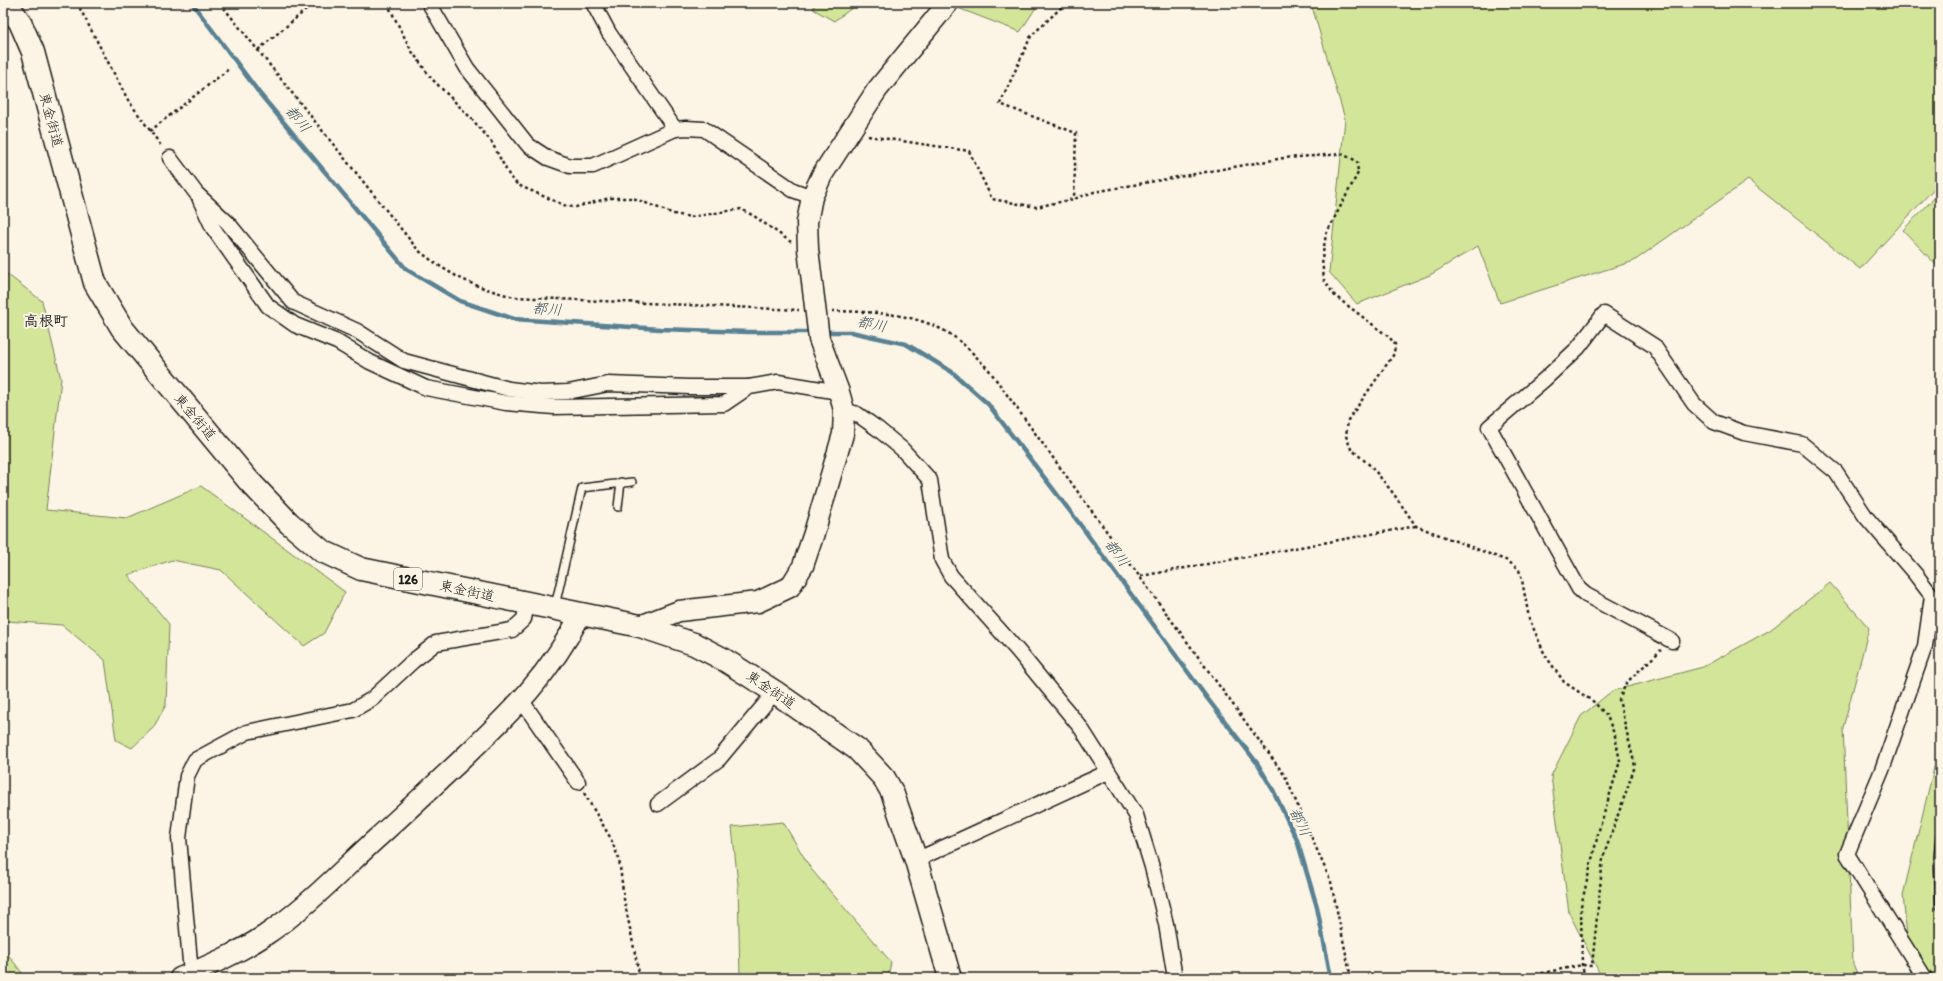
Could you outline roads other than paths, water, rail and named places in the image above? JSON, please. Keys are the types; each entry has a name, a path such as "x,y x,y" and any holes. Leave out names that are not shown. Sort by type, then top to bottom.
{"highway":[{"name":"東金街道","path":"6,3 20,22 33,52 95,283 122,328 248,480 289,523 322,551 361,569 640,626 694,644 723,659 775,692 857,749 884,778 901,814 916,860 950,978"}],"street":[{"path":"430,3 467,68 528,146 548,158 570,166 593,166 675,129 704,129 793,190 812,197"},
{"path":"593,3 609,33 675,129"},
{"path":"640,626 679,611 758,602 790,587 802,566 814,533 843,434 841,401 819,339 808,249 807,222 812,197 822,176 877,90 948,3"},
{"path":"170,158 196,193 228,223 293,302 357,331 404,361 509,389 541,394 568,392 608,384 689,387 749,387 778,382 841,401 878,429 902,449 930,480 942,560 950,576 1014,645 1081,728 1136,815 1152,867 1166,924 1176,978"},
{"path":"196,193 213,228 268,306 295,325 337,342 370,362 426,388 506,403 554,407 724,404 749,387"},
{"path":"1672,641 1586,595 1579,589 1489,427 1545,379 1578,348 1604,314 1654,346 1694,404 1714,422 1744,433 1802,444 1836,472 1866,517 1932,596 1925,646 1882,770 1847,854 1924,978"},
{"path":"527,604 524,619 512,630 436,643 372,699 353,710 247,732 195,760 187,776 179,838 186,976 239,951 264,936 296,912 399,819 522,701 542,677 565,644 581,614"},
{"path":"658,804 719,759 775,692"},
{"path":"522,701 578,782"},
{"path":"916,860 1108,772"}],"lane":[{"path":"554,609 582,488 621,482 632,482"},
{"path":"618,507 621,482"},
{"path":"1940,837 1938,856 1940,906"}],"waterway":[{"name":"都川","path":"192,3 260,94 406,269 460,301 514,319 660,329 749,332 813,332"},
{"name":"都川","path":"822,332 851,332 906,344 952,372 988,404 1079,523 1207,698 1257,763 1273,790 1297,840 1317,907 1331,978"}],"district":[{"name":"高根町","path":"46,321"}]}
